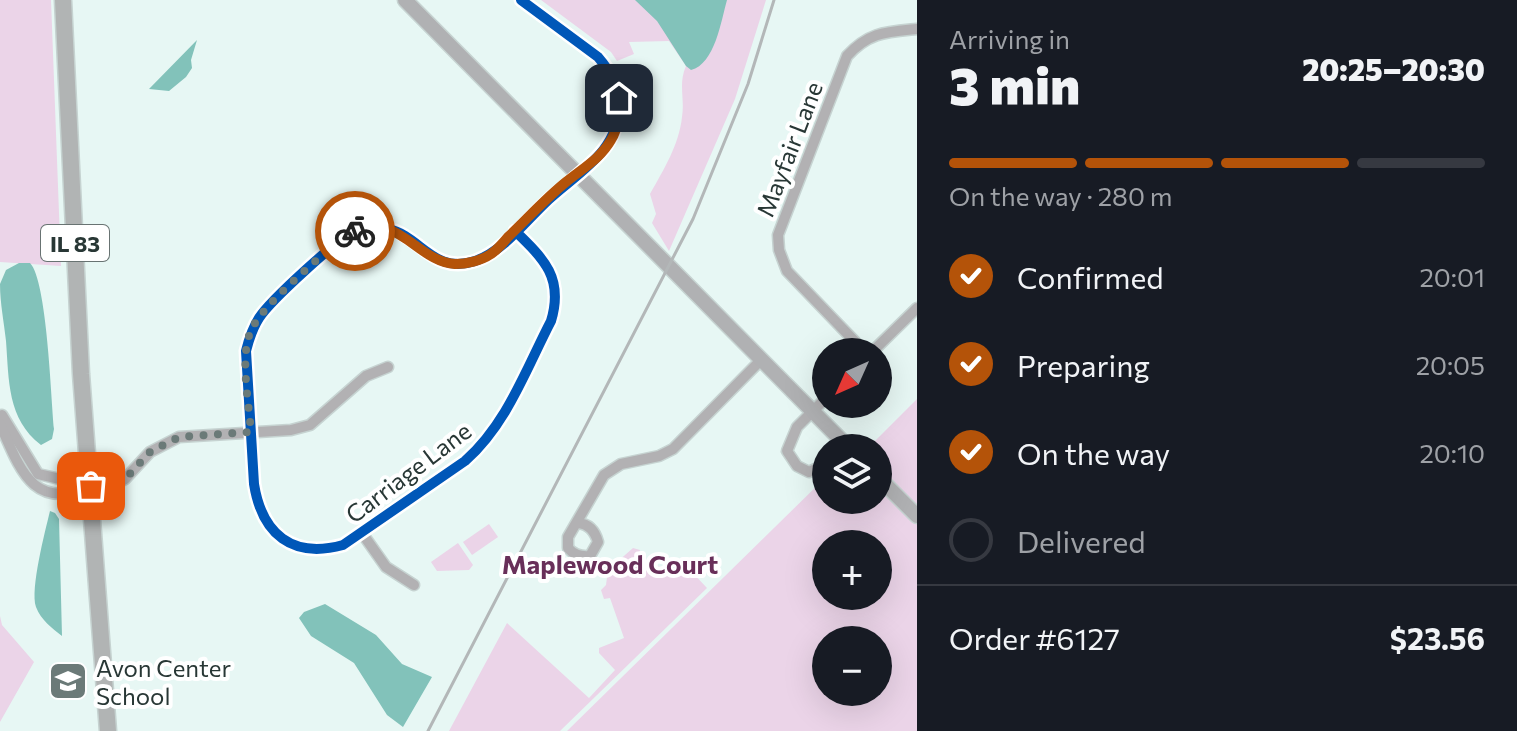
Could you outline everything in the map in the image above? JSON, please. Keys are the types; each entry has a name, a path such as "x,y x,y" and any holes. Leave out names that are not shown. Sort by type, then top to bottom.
{"main road":[{"name":"IL 83","path":"63,0 80,350 108,731"},
{"path":"405,0 812,411"},
{"path":"819,418 835,434"},
{"path":"892,491 917,516"}],"street":[{"name":"Carriage Lane","path":"515,231 539,254 555,286 556,304 496,428 483,445 465,461 343,545 324,550 306,550 275,532 257,503 251,432 246,351 250,333 261,315 344,235 363,227 403,234 420,250 454,264 473,262 491,254 515,231 603,152 614,133 619,114 615,81 598,57 521,0"},
{"name":"Mayfair Lane","path":"852,338 787,271 779,250 778,235 847,56 866,39 878,34 917,29"},
{"path":"886,338 917,308"},
{"path":"578,523 604,475 621,464 659,456 673,449 761,360"},
{"path":"1,419 38,474 91,486 114,485 125,479 150,452 179,437 291,430 310,425 366,376 388,367"},
{"path":"812,411 797,427 787,451 797,466 812,471"},
{"path":"362,533 386,567 414,585"}],"shaded area":[{"path":"0,0 51,0 61,266 0,262"},
{"path":"541,0 766,0 735,99 669,251 652,223 656,214 650,194 678,137 683,110 682,79 686,66 669,41 629,42 634,54 617,61 611,52"},
{"path":"917,399 917,731 567,731 812,491 812,514 892,514 892,434 882,434"},
{"path":"489,524 498,537 472,555 463,542"},
{"path":"458,543 473,565 469,570 437,571 431,562"},
{"path":"633,548 640,550 638,560 679,572 690,570 707,588 560,731 449,731 507,623 589,698 615,670 599,653 599,648 624,638 610,598 604,599 601,590 606,585 608,570"},
{"path":"0,616 2,625 34,662 0,722"}],"water":[{"path":"635,0 727,0 716,41 706,59 691,70 686,66 657,21"},
{"path":"197,40 192,68 186,77 169,91 149,89"},
{"path":"19,263 30,263 36,274 44,315 54,429 52,439 41,445 22,423 9,384 0,284 6,270"},
{"path":"50,511 59,519 62,636 41,616 35,599 39,560"},
{"path":"325,604 376,635 402,664 432,677 403,727 387,715 354,663 311,636 299,618 304,612"}],"railway":[{"path":"428,731 693,219 748,84 774,0"}],"cycle path":[{"path":"515,231 525,241 535,251 543,260 549,270 555,293 554,306 551,321 524,377 493,430 465,461 343,545 309,548 282,538 264,517 254,484 246,351 259,318 290,284 349,234 361,228 381,228 399,233 448,263 461,264 485,257 504,244 513,236 521,227 545,203 593,161 612,137 619,99 616,85 606,68 598,57 521,0"}],"way so far":[{"path":"91,486 114,485 125,479 150,452 179,437 251,432 246,351 250,333 261,315 344,235 355,231"}],"place":[{"name":"Avon Center School","path":"68,681"}],"district":[{"name":"Maplewood Court","path":"610,563"}],"route":[{"path":"355,231 363,227 403,234 420,250 454,264 473,262 491,254 567,181 603,152 618,123 619,98"}]}
